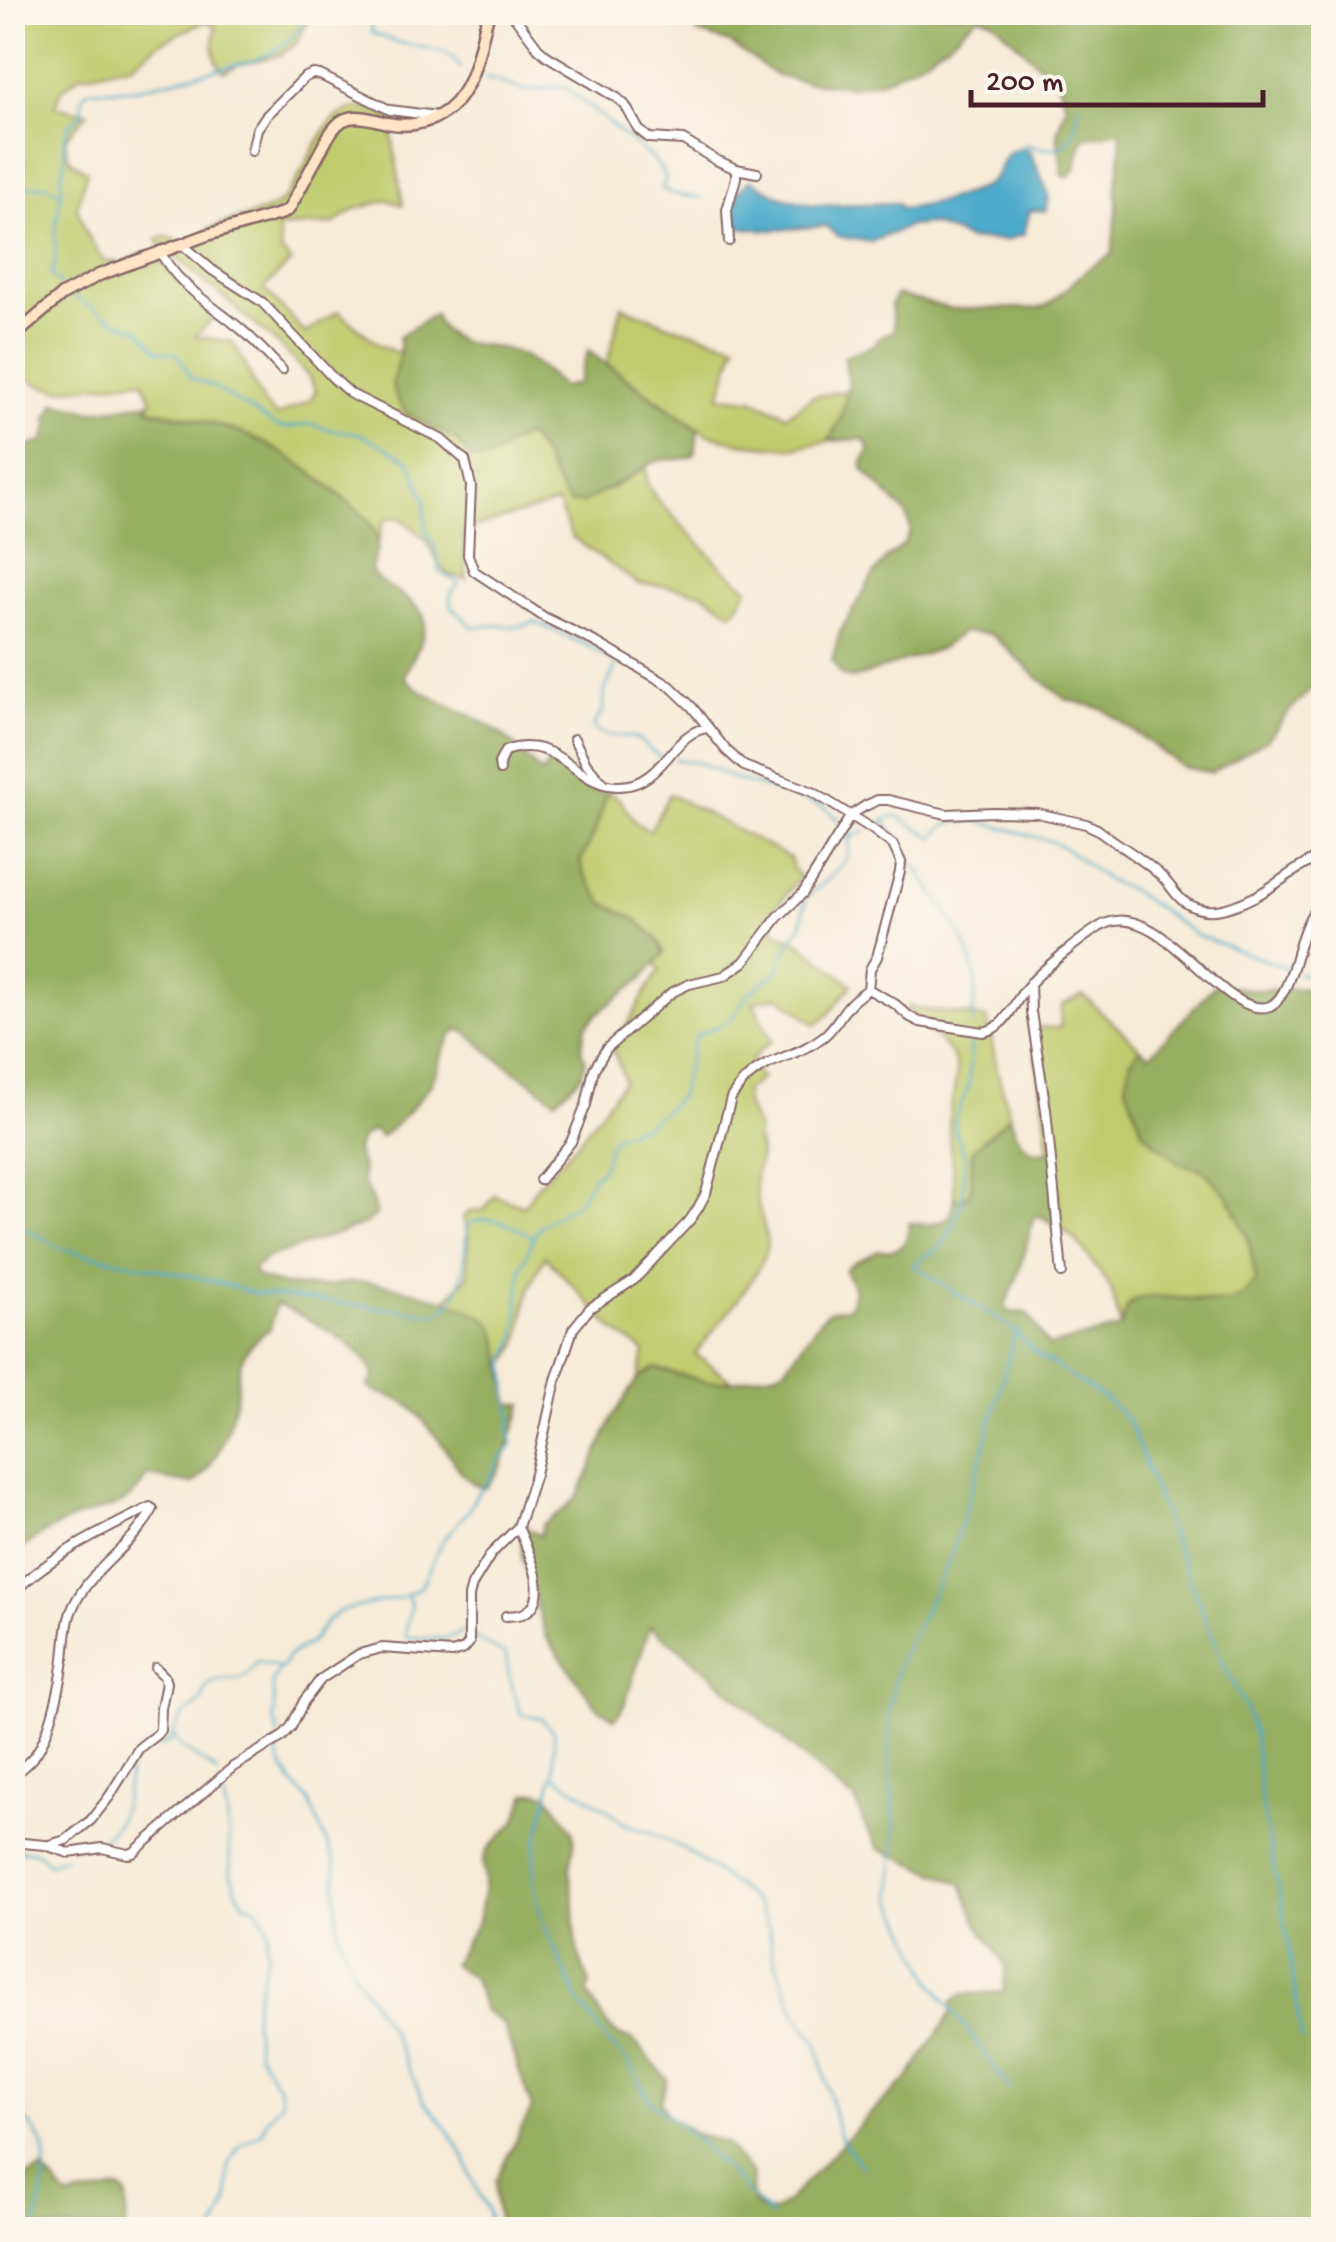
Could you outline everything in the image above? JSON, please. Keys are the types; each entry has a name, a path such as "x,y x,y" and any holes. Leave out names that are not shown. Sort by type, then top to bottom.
{"street":[{"path":"12,338 81,283 160,251 289,209 327,138 342,120 361,117 412,126 448,110 466,89 490,12"},
{"path":"510,12 547,56 625,105 644,135 656,140 683,140 714,160 757,173"},
{"path":"252,151 261,121 312,74 390,110 437,116"},
{"path":"728,241 727,210 736,169"},
{"path":"12,1842 69,1852 111,1848 134,1853 233,1767 282,1737 312,1690 344,1662 370,1649 452,1653 464,1649 469,1643 472,1585 491,1554 518,1528 573,1329 590,1308 634,1280 690,1220 706,1193 731,1098 738,1086 761,1066 816,1042 868,989 870,969 898,882 900,862 893,845 812,792 744,766 670,686 597,642 544,618 474,572 468,555 471,486 465,460 441,439 351,394 262,302 212,270 182,244"},
{"path":"160,251 167,264 195,292 241,329 282,370"},
{"path":"500,770 505,751 524,747 565,760 594,782 631,786 652,775 690,734 708,728"},
{"path":"574,739 586,764 605,786"},
{"path":"540,1180 576,1132 594,1069 607,1048 671,993 724,976 744,962 778,917 803,893 851,815 871,803 888,800 946,814 1037,813 1086,824 1161,876 1188,904 1211,911 1246,901 1324,855"},
{"path":"868,989 920,1022 982,1032 1000,1025 1030,983 1095,928 1120,920 1167,941 1232,996 1256,1008 1267,1007 1281,996 1307,923 1324,898"},
{"path":"1030,983 1062,1273"},
{"path":"12,1594 68,1549 150,1507 153,1509 98,1572 71,1611 62,1672 44,1739 34,1756 12,1776"},
{"path":"506,1616 523,1614 533,1605 539,1588 518,1528"},
{"path":"45,1845 66,1840 91,1820 139,1748 158,1734 166,1683 156,1668"}],"green space":[{"path":"26,13 319,13 306,24 296,44 280,55 224,72 214,51 216,27 206,21 161,42 131,65 80,75 62,89 55,106 88,113 66,137 66,149 69,158 87,171 77,207 87,235 104,261 123,263 149,251 216,315 196,336 232,342 262,400 277,416 310,400 316,391 308,376 278,344 156,240 162,236 174,239 198,253 211,228 277,205 298,180 315,146 336,118 350,110 367,108 389,115 403,205 388,200 355,209 334,224 278,228 281,251 291,262 264,288 305,333 338,311 379,345 400,354 392,384 407,414 455,439 472,459 497,454 517,438 527,436 538,446 563,496 610,489 646,467 647,483 655,497 724,569 748,588 736,610 732,613 703,593 638,584 572,537 557,503 463,531 467,579 448,575 427,540 401,518 388,517 378,542 356,510 290,458 221,427 147,408 152,400 143,380 59,390 13,370 12,28"},
{"path":"704,13 1323,13 1323,676 1268,739 1211,773 1183,767 1103,709 1065,699 991,634 962,632 942,648 852,679 841,675 832,660 840,632 873,576 904,544 911,531 906,514 863,469 870,449 863,439 829,441 841,417 849,384 844,356 874,345 881,336 894,331 891,305 896,295 952,309 1040,308 1113,254 1120,131 1084,138 1073,171 1070,176 1063,176 1057,133 1066,105 1058,83 994,21 978,16 924,59 883,80 852,86 777,76 730,43 697,33"},
{"path":"622,306 669,325 736,344 720,396 752,399 787,415 812,397 848,390 829,441 792,448 740,443 707,434 607,364"},
{"path":"434,314 449,335 517,353 562,387 577,384 588,351 698,430 695,454 652,463 583,503 570,504 527,436 487,458 472,459 455,439 407,414 392,383 400,354 399,337"},
{"path":"151,402 148,409 228,428 266,444 312,473 365,517 378,541 371,571 413,604 425,621 421,642 404,676 421,691 496,730 542,774 551,760 598,792 607,793 594,834 580,861 584,874 604,903 636,919 658,940 664,953 643,978 586,1026 581,1051 586,1060 581,1076 556,1100 470,1035 456,1031 431,1083 415,1104 380,1137 373,1130 362,1137 356,1150 363,1171 362,1182 376,1215 366,1224 267,1258 253,1269 257,1277 287,1285 318,1287 358,1282 394,1287 455,1304 486,1320 497,1337 510,1404 523,1404 501,1467 486,1488 465,1477 411,1407 368,1387 374,1375 359,1353 332,1333 276,1304 270,1329 242,1359 229,1423 221,1446 202,1476 193,1484 146,1476 125,1501 58,1526 13,1556 13,450 43,442 50,423 47,418 56,403 94,411"},
{"path":"607,791 620,799 635,822 650,831 669,794 790,858 800,876 767,916 778,933 798,941 852,985 816,1025 779,996 753,1002 772,1041 751,1061 762,1078 745,1091 745,1103 758,1130 760,1157 755,1191 767,1244 758,1269 695,1354 732,1381 708,1382 655,1368 638,1379 645,1352 614,1330 545,1256 529,1290 520,1339 503,1366 485,1318 445,1300 467,1277 468,1236 463,1217 470,1211 484,1210 495,1195 524,1206 577,1143 624,1081 611,1045 660,971 655,964 664,952 618,909 604,904 580,862 594,834"},
{"path":"1215,985 1258,990 1323,988 1323,2229 498,2229 496,2179 532,2108 503,2024 485,2011 472,1977 452,1964 478,1922 487,1850 515,1822 527,1794 548,1794 573,1833 570,1871 576,1939 591,1984 587,1992 605,2022 617,2034 633,2040 667,2079 661,2102 667,2115 696,2134 725,2143 752,2174 753,2200 764,2211 772,2213 785,2204 907,2080 950,2015 953,2001 964,1994 1003,1992 1006,1968 979,1927 962,1884 879,1849 855,1799 650,1626 624,1706 615,1719 597,1707 546,1637 522,1557 521,1524 540,1536 543,1524 580,1493 613,1417 638,1379 655,1368 708,1382 732,1381 786,1367 822,1317 829,1311 850,1307 854,1289 845,1270 849,1266 878,1250 902,1246 909,1223 930,1224 950,1216 954,1198 963,1200 971,1190 972,1150 1010,1116 1025,1145 1037,1152 1054,1149 1057,1164 1058,1226 1038,1215 1034,1218 1005,1305 1009,1312 1027,1313 1046,1343 1050,1346 1120,1328 1129,1305 1138,1299 1165,1297 1215,1302 1243,1296 1256,1279 1248,1238 1229,1197 1203,1170 1179,1163 1143,1132 1126,1086 1131,1060 1140,1048 1150,1055"},
{"path":"1083,995 1140,1048 1131,1060 1126,1086 1143,1132 1179,1163 1203,1170 1229,1197 1248,1238 1256,1279 1243,1297 1225,1303 1153,1297 1129,1305 1121,1328 1111,1288 1076,1240 1058,1226 1032,1027 1060,1028 1062,1005"},
{"path":"909,1006 987,1019 1010,1116 972,1150 971,1190 963,1200 954,1198 949,1133 955,1065 945,1046 908,1014"},
{"path":"43,2170 68,2198 121,2189 127,2195 126,2229 13,2229 13,2186"}],"water":[{"path":"1022,148 1030,152 1049,199 1045,211 1030,210 1024,234 1009,240 970,240 931,224 909,226 871,242 837,236 827,226 772,230 735,227 734,201 750,180 782,197 814,205 897,203 900,208 908,208 985,185 1009,153"}],"waterway":[{"path":"61,286 51,273 65,162 64,139 69,125 84,111 84,94 89,90 134,89 255,60 292,37 313,12"},
{"path":"369,12 372,33 444,52 461,68"},
{"path":"391,24 396,12"},
{"path":"485,79 528,90 564,86 655,161 666,178 662,189 703,198"},
{"path":"1021,149 1025,145 1052,149 1067,143 1080,103"},
{"path":"12,189 45,185 60,192"},
{"path":"74,297 140,330 158,351 178,354 191,378 214,387 276,426 310,424 357,433 410,461 425,500 425,527 436,550 440,573 459,583 450,595 452,607 473,627 517,627 535,622 610,659 616,666 595,730 635,738 661,757"},
{"path":"674,759 699,763 740,781 800,798 826,808 840,822"},
{"path":"876,825 898,816 934,838 952,822 976,820 1053,842 1196,935 1286,968"},
{"path":"886,822 969,951 976,980 972,1025"},
{"path":"851,840 865,831"},
{"path":"277,1735 272,1683 287,1657 311,1642 340,1611 402,1597 421,1587 442,1541 469,1510 490,1480 497,1462 513,1445 506,1362 516,1336 521,1269 540,1226 578,1202 603,1167 614,1136 644,1125 679,1096 696,1035 729,1022 749,993 776,973 802,925 805,899 848,854 848,832"},
{"path":"1298,973 1324,978"},
{"path":"971,1036 969,1086 955,1118 955,1131 965,1156 962,1201 946,1240 913,1265 1011,1328 1037,1354 1108,1401 1131,1427 1254,1735 1261,1799 1302,2040"},
{"path":"21,1226 62,1249 210,1280 256,1294 437,1314 447,1307 459,1286 468,1224 493,1220 532,1236"},
{"path":"1010,2089 931,1980 892,1897 895,1833 889,1710 898,1664 950,1559 1015,1333"},
{"path":"408,1596 406,1637 444,1638 465,1630"},
{"path":"474,1637 506,1655 521,1714 541,1718 554,1733 554,1772 536,1845 533,1882 541,1918 579,2002 630,2065 650,2101 697,2139 771,2217"},
{"path":"143,1747 168,1743 183,1716 200,1702 215,1681 239,1679 257,1661 280,1668"},
{"path":"174,1737 217,1773"},
{"path":"275,1748 292,1783 309,1801 335,1862 338,1930 350,1966 391,2032 423,2099 465,2158 492,2230"},
{"path":"72,1848 100,1840 116,1824 129,1770"},
{"path":"556,1777 625,1824 684,1849 756,1904 769,1928 772,1953 797,2016 817,2042 838,2132 863,2168"},
{"path":"215,2230 228,2201 229,2164 240,2145 262,2133 267,2119 282,2101 278,2086 257,2052 254,2023 269,1930 257,1907 244,1903 236,1890 220,1785"},
{"path":"12,1848 39,1853 49,1864 65,1857"},
{"path":"12,1858 23,1850"},
{"path":"12,2101 44,2150 45,2172 36,2230"}]}
